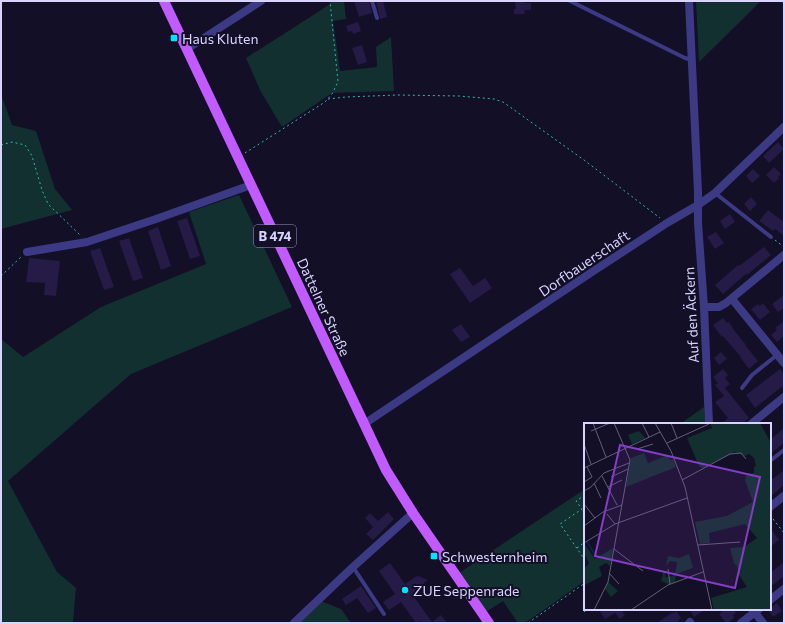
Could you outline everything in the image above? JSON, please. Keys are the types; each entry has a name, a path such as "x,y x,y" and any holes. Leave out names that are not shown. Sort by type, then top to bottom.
{"main road":[{"name":"Dattelner Straße","path":"164,1 386,470 413,513 489,623"}],"street":[{"path":"187,49 261,1"},
{"path":"689,1 698,205"},
{"name":"Dorfbauerschaft","path":"364,424 667,223 715,193 784,127"},
{"path":"26,252 87,242 251,185"},
{"name":"Auf den Äckern","path":"698,205 709,423"},
{"path":"704,307 719,307 726,303 784,255"},
{"path":"732,299 784,363"},
{"path":"752,423 784,397"},
{"path":"771,506 784,496"},
{"path":"294,623 413,513"},
{"path":"771,599 784,589"},
{"path":"741,623 755,610 762,623"}],"lane":[{"path":"372,1 376,18"},
{"path":"570,1 692,60"},
{"path":"715,193 771,238"},
{"path":"742,388 752,375 777,355"},
{"path":"771,460 784,450"},
{"path":"353,567 384,614"}],"path":[{"path":"238,157 328,99 335,91 338,82 330,1"},
{"path":"328,99 346,97 459,96 494,99 503,102 584,160 667,223"},
{"path":"1,145 12,142 25,145 32,156 42,190 48,204 87,242"},
{"path":"771,238 784,248"},
{"path":"1,276 26,252"},
{"path":"584,496 576,501 584,512"},
{"path":"582,509 560,524 584,558"},
{"path":"771,516 784,532"},
{"path":"577,548 584,543"},
{"path":"528,623 584,584"}],"green space":[{"path":"329,1 344,1 346,19 333,21 340,71 377,67 376,47 391,37 394,91 332,93 282,127 261,92 246,58 330,4"},
{"path":"696,1 761,1 699,62"},
{"path":"1,94 12,125 36,131 55,189 72,210 1,229"},
{"path":"239,195 292,307 131,374 8,481 57,572 76,588 73,622 71,623 1,623 1,339 23,357 101,307 206,264 189,212"},
{"path":"704,407 705,423 681,423"},
{"path":"584,490 584,582 525,623 518,623 503,601 486,612 459,573"},
{"path":"321,601 341,609 351,623 296,623"}],"building":[{"path":"354,1 369,1 372,13 359,17"},
{"path":"376,1 383,1 387,17 380,19"},
{"path":"515,1 531,3 531,10 524,10 525,14 514,14 514,9 516,9"},
{"path":"358,22 361,31 353,34 352,31 348,32 346,26"},
{"path":"362,45 367,62 358,65 352,48"},
{"path":"778,142 784,149 769,163 763,156"},
{"path":"774,167 781,174 774,183 766,175"},
{"path":"753,169 760,176 752,183 746,176"},
{"path":"751,197 757,204 750,211 744,204"},
{"path":"768,210 784,222 784,236 775,229 773,231 759,221"},
{"path":"730,214 735,222 725,229 720,221"},
{"path":"187,218 200,256 190,259 177,221"},
{"path":"158,227 171,266 161,270 148,231"},
{"path":"716,232 724,243 715,249 707,237"},
{"path":"129,238 143,278 133,281 119,241"},
{"path":"764,247 771,255 723,294 715,285 738,265 739,266"},
{"path":"100,248 114,287 104,290 90,251"},
{"path":"29,258 60,261 56,296 44,295 45,283 26,282"},
{"path":"460,268 473,286 485,278 492,288 470,303 450,274"},
{"path":"784,295 784,308 778,312 772,304"},
{"path":"763,303 770,312 760,320 751,309 758,304 759,306"},
{"path":"723,318 727,323 729,322 758,361 749,369 741,357 713,325"},
{"path":"784,321 784,336 777,342 771,335 777,330 775,328"},
{"path":"461,324 470,337 461,342 452,330"},
{"path":"721,352 727,359 719,365 714,358"},
{"path":"723,369 728,375 725,378 730,384 725,388 749,418 743,423 722,423 728,418 715,402 724,396 715,385 718,383 713,377"},
{"path":"780,369 784,374 784,385 755,408 746,395"},
{"path":"784,428 784,443 771,453 771,439"},
{"path":"784,470 784,485 771,496 771,480"},
{"path":"388,512 394,519 373,540 366,534 373,527 365,518 370,513 378,521"},
{"path":"771,529 779,540 771,546"},
{"path":"784,562 784,576 773,585 771,582 771,572"},
{"name":"ZUE Seppenrade","path":"390,563 405,584 418,576 428,580 423,586 412,594 432,622 441,615 447,623 423,623 421,621 416,623 401,602 389,610 383,602 395,594 379,571"},
{"path":"361,586 376,608 368,613 357,598 346,605 342,599"},
{"path":"777,603 782,611 773,617 768,610 771,610 771,608"},
{"path":"599,610 621,610 625,615 620,619 615,613 605,619"},
{"path":"690,610 704,610 694,617"},
{"path":"724,610 734,610 736,613 733,615 734,618 728,623 726,623 719,614"},
{"path":"676,611 681,618 678,621 680,623 657,623 673,612 674,613"}],"waterway":[{"path":"781,1 784,4"}],"place":[{"name":"Haus Kluten","path":"174,38"},
{"name":"Schwesternheim","path":"434,556"},
{"name":"ZUE Seppenrade","path":"405,590"}]}
